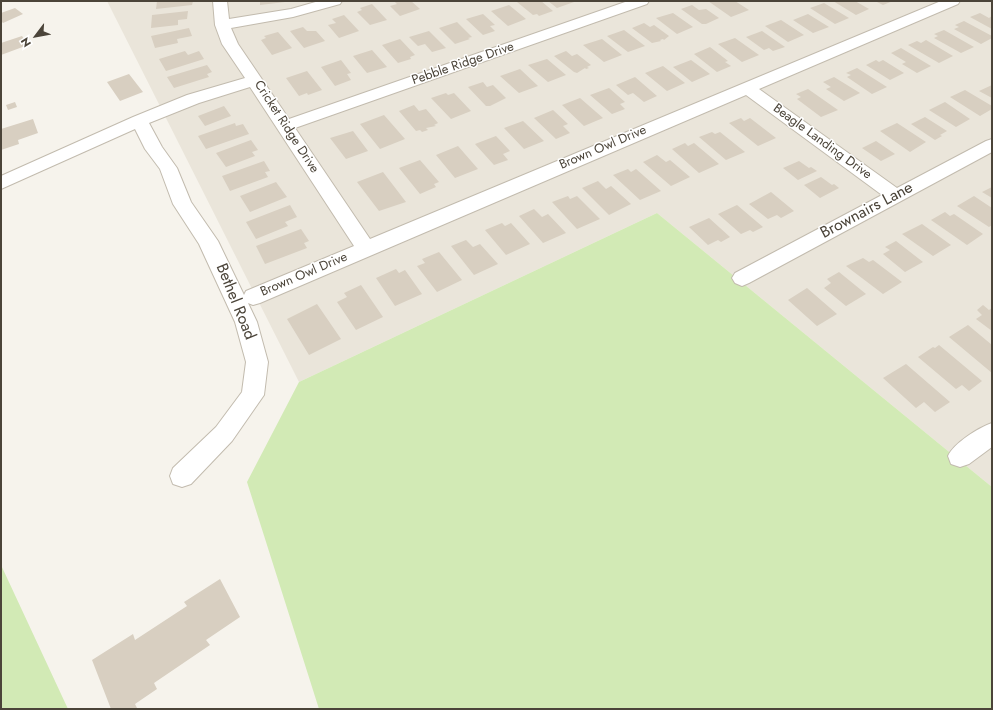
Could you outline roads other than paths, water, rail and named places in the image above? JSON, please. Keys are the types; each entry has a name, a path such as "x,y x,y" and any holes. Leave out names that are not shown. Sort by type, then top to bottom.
{"street":[{"name":"Cricket Ridge Drive","path":"220,1 222,24 230,44 366,248"},
{"path":"222,24 293,13 335,1"},
{"name":"Pebble Ridge Drive","path":"285,126 642,1"},
{"name":"Brown Owl Drive","path":"253,296 953,1"},
{"path":"1,183 139,121 193,99 255,80"},
{"name":"Beagle Landing Drive","path":"747,88 896,196"},
{"name":"Bethel Road","path":"139,121 154,149 168,168 182,204 208,241 246,322 257,362 253,395 224,434 182,476"},
{"name":"Brownairs Lane","path":"742,278 992,145"},
{"path":"960,456 992,433"}]}
